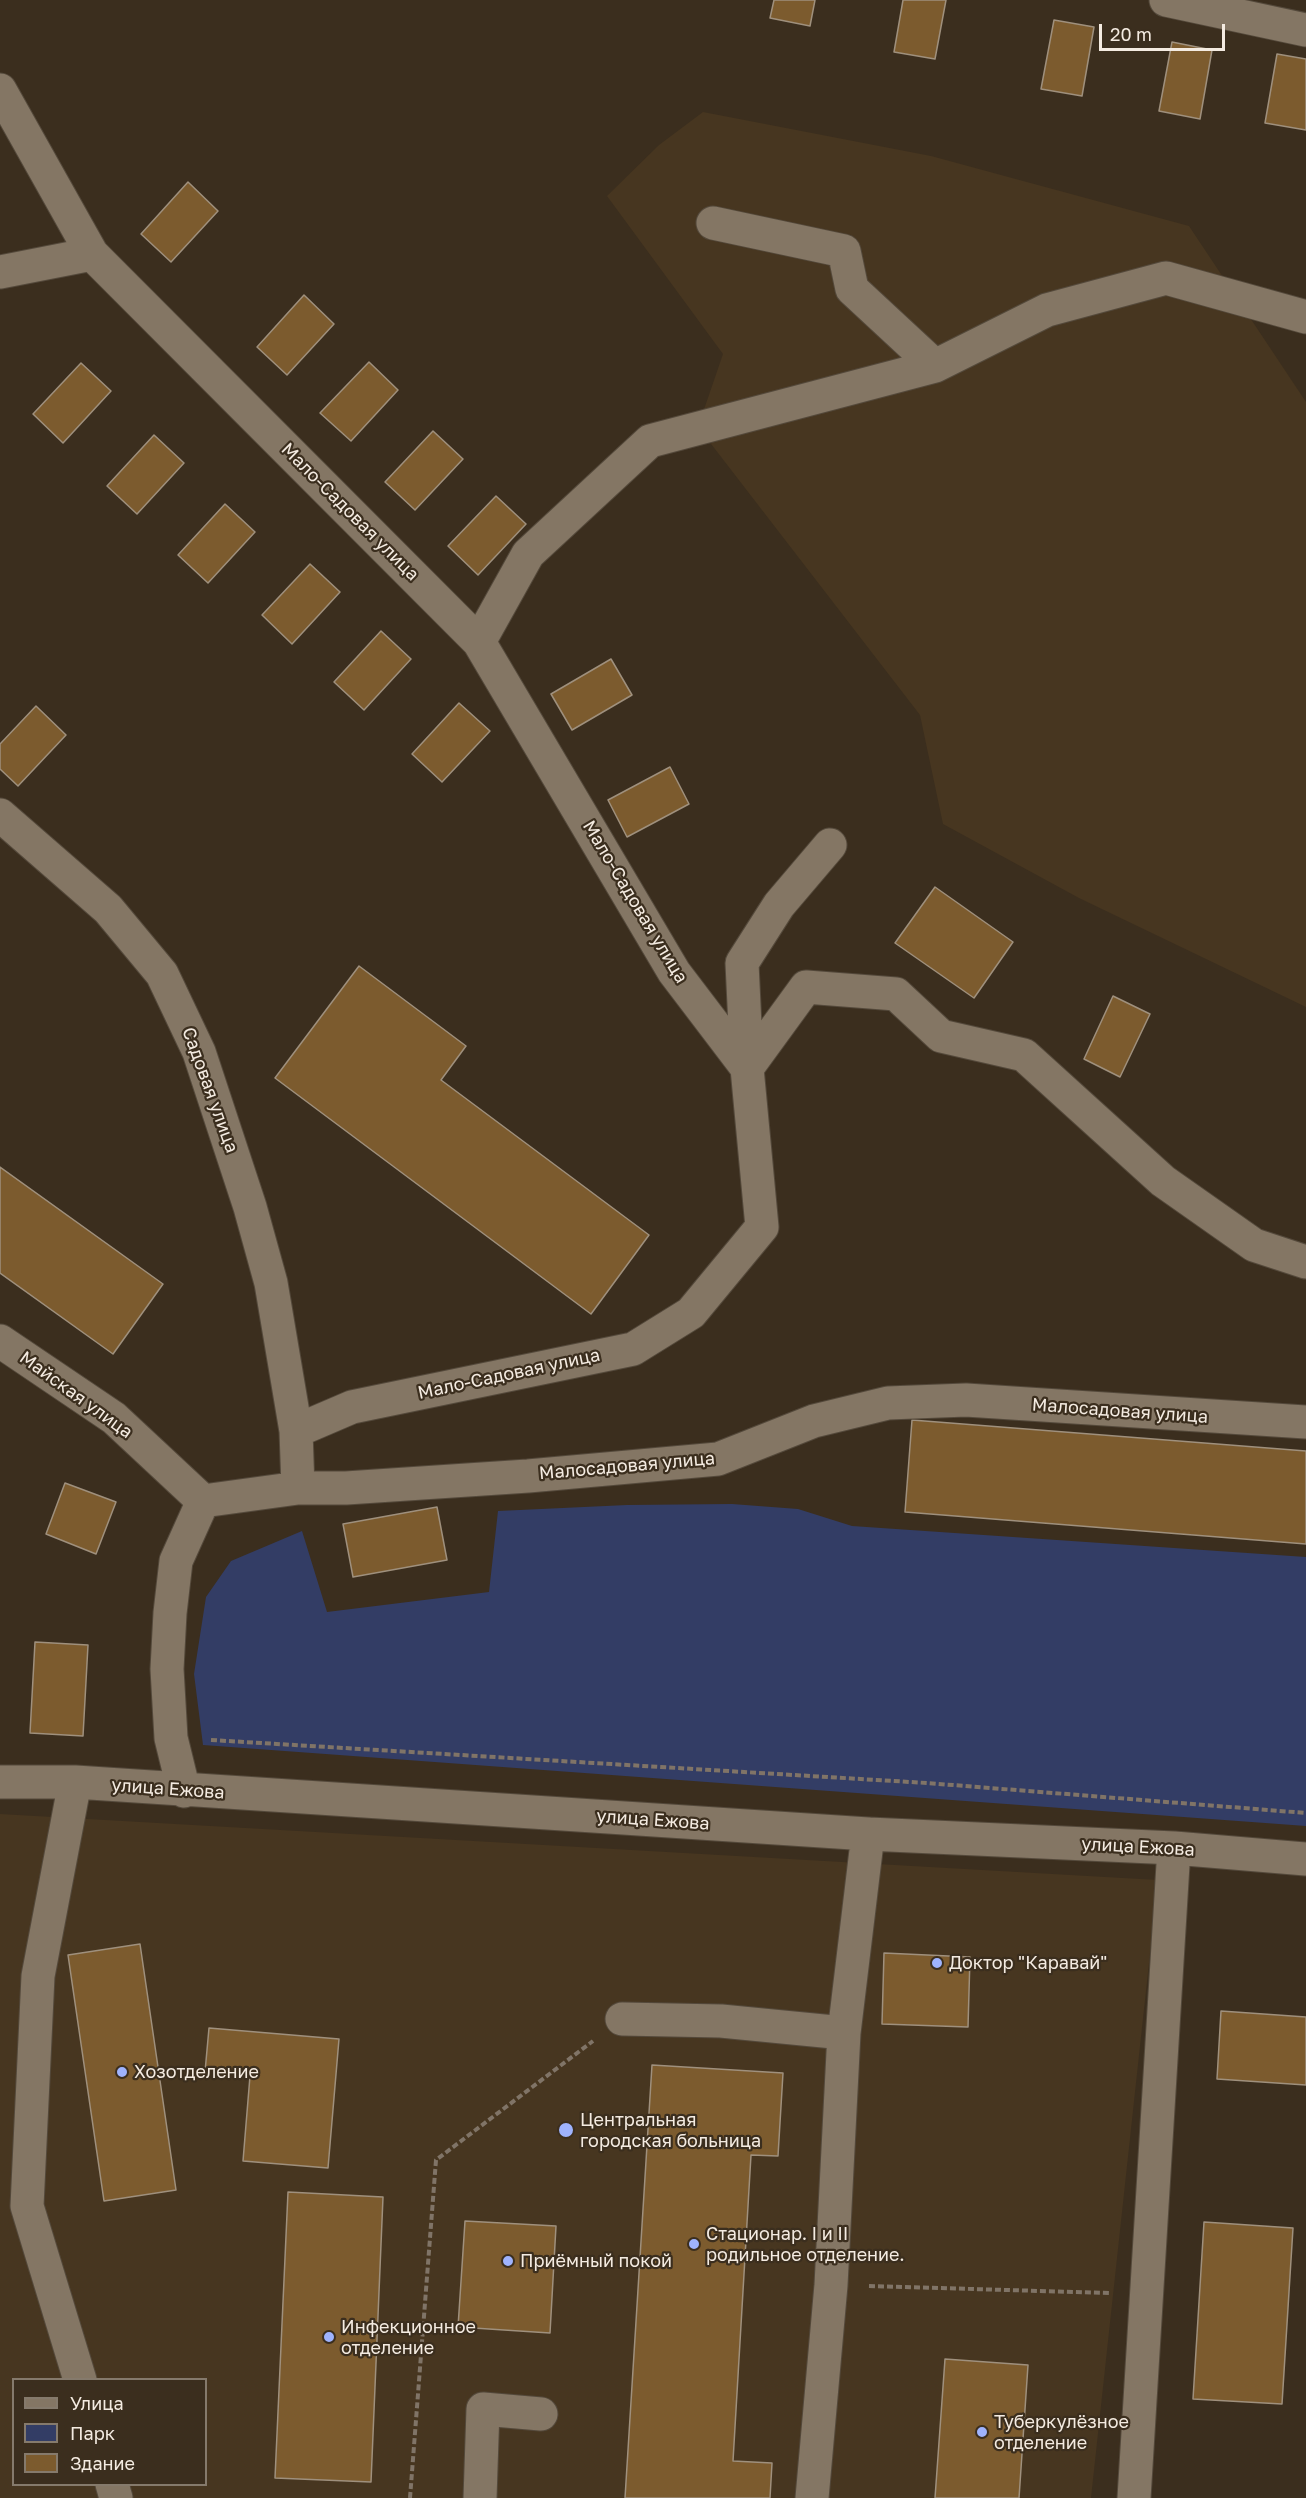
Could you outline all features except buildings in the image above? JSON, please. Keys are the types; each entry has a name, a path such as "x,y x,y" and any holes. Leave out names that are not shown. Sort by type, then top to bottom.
{"street":[{"path":"1166,0 1306,30"},
{"name":"Мало-Садовая улица","path":"0,90 92,254 479,642 674,972 747,1068 762,1227 691,1313 633,1349 352,1407 296,1431"},
{"path":"713,223 844,251 852,289 935,366"},
{"path":"0,273 92,254"},
{"path":"479,642 528,554 650,441 935,366 1047,310 1166,278 1306,317"},
{"name":"Садовая улица","path":"0,815 108,909 162,974 200,1053 250,1207 271,1283 296,1431"},
{"path":"747,1068 742,963 779,905 830,845"},
{"path":"747,1068 806,987 896,994 941,1036 1024,1055 1163,1181 1254,1245 1306,1262"},
{"name":"Майская улица","path":"0,1341 114,1418 202,1501"},
{"name":"Малосадовая улица","path":"202,1501 298,1488 346,1488 528,1476 718,1459 814,1421 888,1403 966,1400 1306,1422"},
{"path":"296,1431 298,1488"},
{"path":"184,1791 171,1738 167,1669 176,1561 202,1501"},
{"name":"улица Ежова","path":"0,1782 75,1782 184,1791 868,1834 1174,1848 1306,1860"},
{"path":"75,1782 38,1976 27,2206 80,2378"},
{"path":"812,2498 831,2285 844,2033 868,1834"},
{"path":"1134,2498 1174,1848"},
{"path":"622,2019 721,2021 844,2033"},
{"path":"480,2498 483,2409 541,2414"}],"path":[{"path":"171,1738 927,1783 1306,1813"},
{"path":"410,2498 436,2160 622,2019"},
{"path":"831,2285 1147,2294"}],"shaded area":[{"path":"703,112 931,156 1189,226 1306,402 1306,1007 1079,898 943,824 920,715 698,427 723,354 607,196 659,145"},
{"name":"Центральная городская больница","path":"0,1814 1158,1880 1091,2498 0,2498"}],"green space":[{"path":"732,1504 798,1509 852,1526 1306,1557 1306,1826 203,1745 194,1674 206,1597 231,1561 302,1531 327,1612 489,1592 498,1511 627,1505"}],"place":[{"name":"Доктор \"Каравай\"","path":"937,1963"},
{"name":"Хозотделение","path":"122,2072"},
{"name":"Центральная городская больница","path":"566,2130"},
{"name":"Стационар. I и II родильное отделение.","path":"694,2244"},
{"name":"Приёмный покой","path":"508,2261"},
{"name":"Инфекционное отделение","path":"329,2337"},
{"name":"Туберкулёзное отделение","path":"982,2432"}]}
